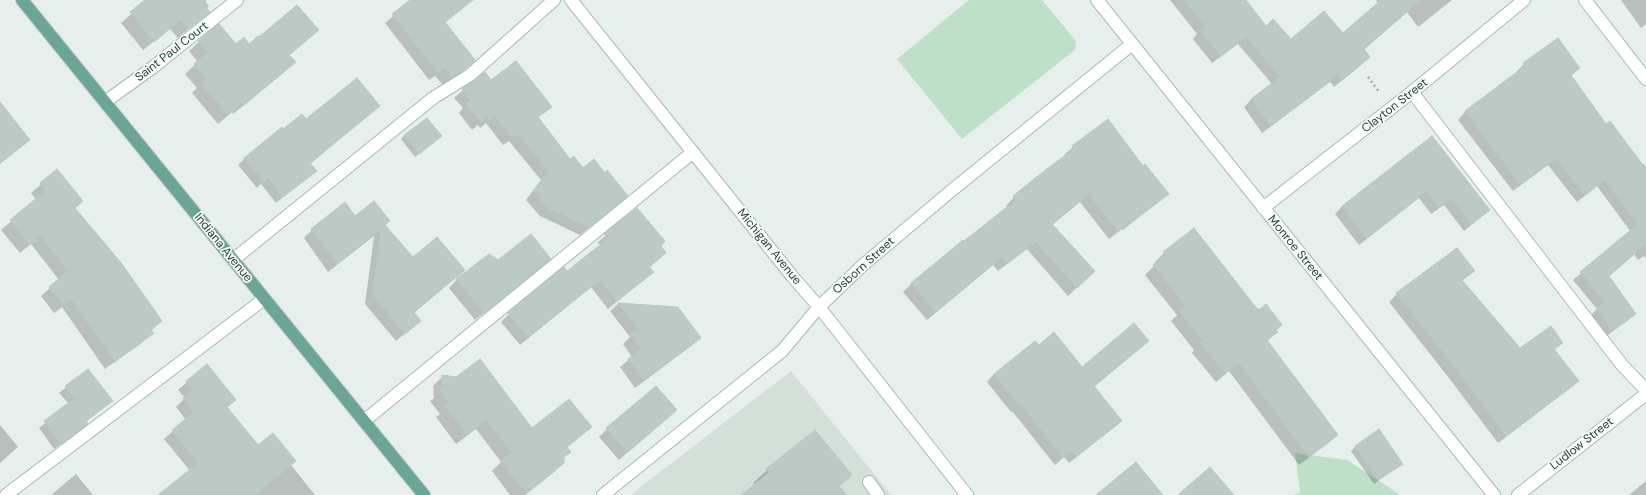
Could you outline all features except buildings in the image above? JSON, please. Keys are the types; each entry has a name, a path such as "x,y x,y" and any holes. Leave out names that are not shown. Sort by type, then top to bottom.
{"main road":[{"name":"Indiana Avenue","path":"22,0 424,495"}],"street":[{"name":"Saint Paul Court","path":"105,102 152,68 237,0"},
{"path":"234,260 433,98 470,75 554,0"},
{"name":"Michigan Avenue","path":"571,0 792,276 819,307 967,495"},
{"name":"Monroe Street","path":"1097,0 1494,495"},
{"name":"Clayton Street","path":"1263,208 1412,92 1524,0"},
{"path":"1585,0 1646,79"},
{"name":"Osborn Street","path":"603,495 782,351 819,307 863,265 939,201 1132,44"},
{"path":"1412,92 1622,365 1646,390"},
{"path":"364,421 693,152"},
{"path":"6,495 264,299"},
{"name":"Ludlow Street","path":"1518,495 1646,394"},
{"path":"869,482 878,495"}],"shaded area":[{"path":"791,371 891,495 631,495 647,482"}],"green space":[{"path":"969,0 1042,0 1076,41 1075,50 962,139 897,59"},
{"path":"1295,453 1347,460 1399,495 1294,495 1300,492"}]}
